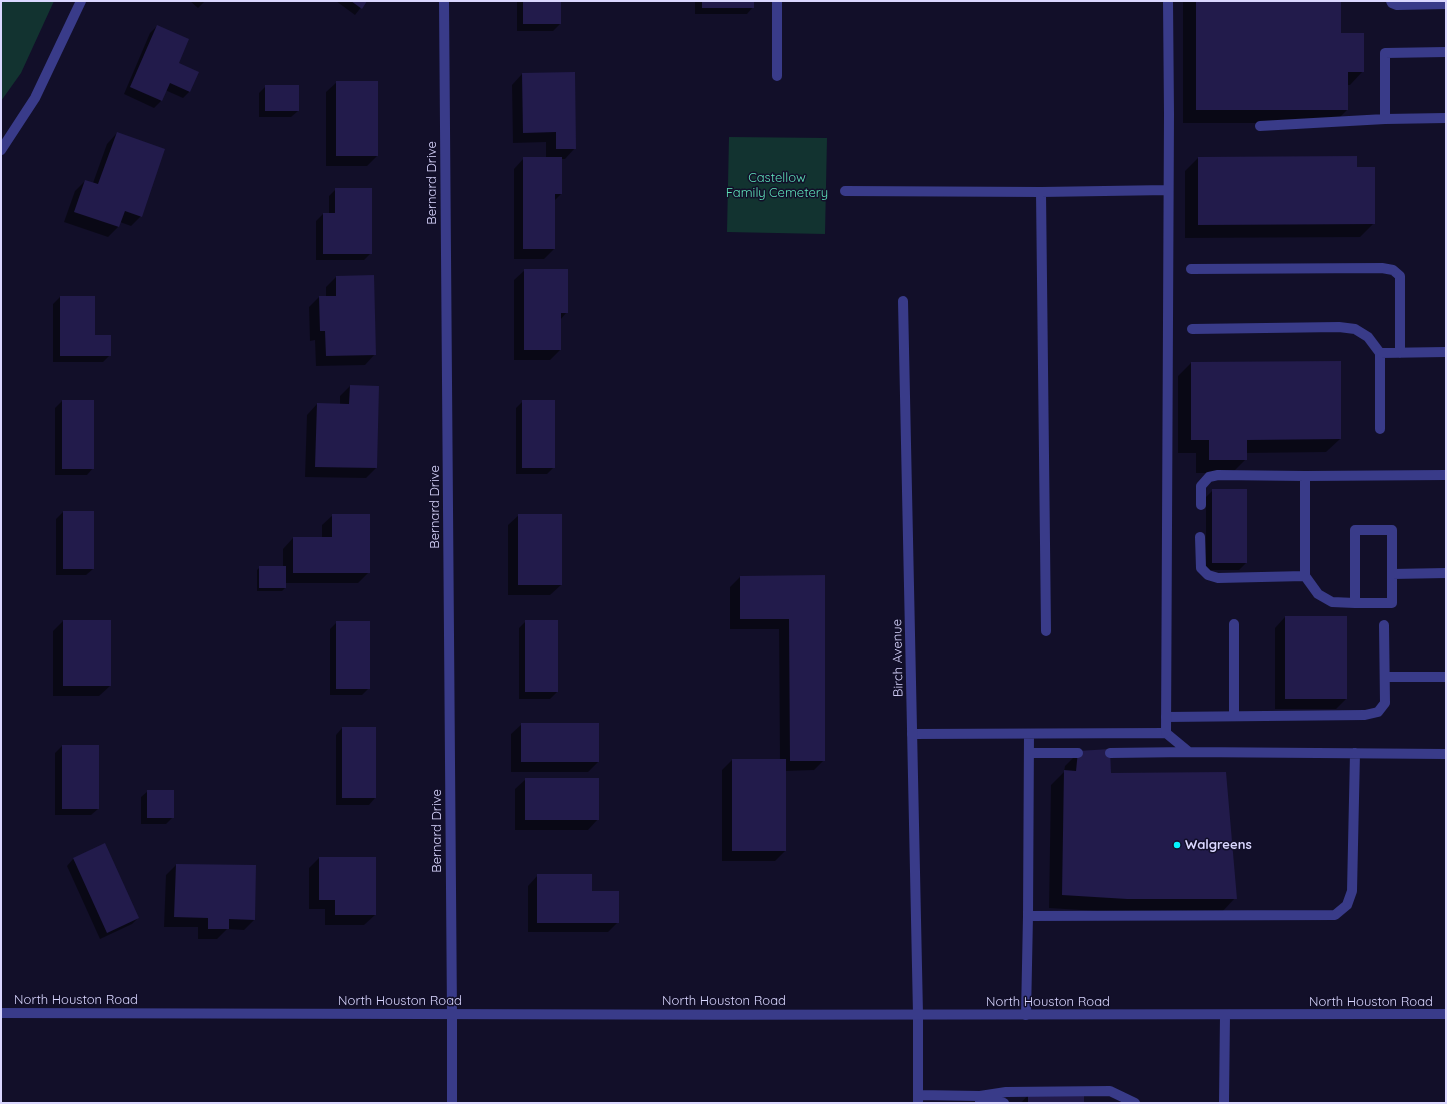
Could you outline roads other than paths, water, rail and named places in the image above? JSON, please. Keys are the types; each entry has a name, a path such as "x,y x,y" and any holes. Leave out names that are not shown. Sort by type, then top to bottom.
{"street":[{"path":"1,150 35,98 81,1"},
{"name":"Bernard Drive","path":"444,1 452,1103"},
{"path":"777,1 777,76"},
{"path":"1166,733 1169,114 1168,1"},
{"path":"1391,1 1392,3 1398,5 1446,4"},
{"path":"1385,119 1385,53 1446,52"},
{"path":"1260,126 1385,119 1446,118"},
{"path":"845,191 1041,192 1168,190"},
{"path":"1041,192 1046,632"},
{"path":"1191,269 1382,268 1393,270 1400,276 1400,353"},
{"name":"Birch Avenue","path":"903,301 918,1014 918,1099"},
{"path":"1192,329 1339,327 1355,329 1368,338 1380,353 1380,429"},
{"path":"1380,353 1446,352"},
{"path":"1201,505 1201,486 1209,477 1218,475 1446,475"},
{"path":"1305,476 1305,576 1318,594 1332,602 1355,603 1392,603 1392,530 1355,530 1355,603"},
{"path":"1200,537 1201,568 1208,575 1218,578 1305,576"},
{"path":"1392,574 1446,573"},
{"path":"1234,624 1234,715"},
{"path":"1166,717 1234,715 1365,715 1378,712 1385,703 1384,625"},
{"path":"1385,677 1446,677"},
{"path":"912,734 1166,733 1189,752"},
{"path":"1026,1015 1029,734"},
{"path":"1110,753 1189,752 1446,754"},
{"path":"1029,753 1078,753"},
{"path":"1028,916 1335,915 1347,905 1352,891 1355,753"},
{"name":"North Houston Road","path":"1,1013 1026,1015 1446,1014"},
{"path":"1224,1103 1225,1015"},
{"path":"980,1099 1006,1092 1110,1091 1135,1103"},
{"path":"918,1099 980,1099 1004,1103"}],"place":[{"name":"Walgreens","path":"1177,845"}],"park label":[{"name":"Castellow Family Cemetery","path":"777,186"}]}
